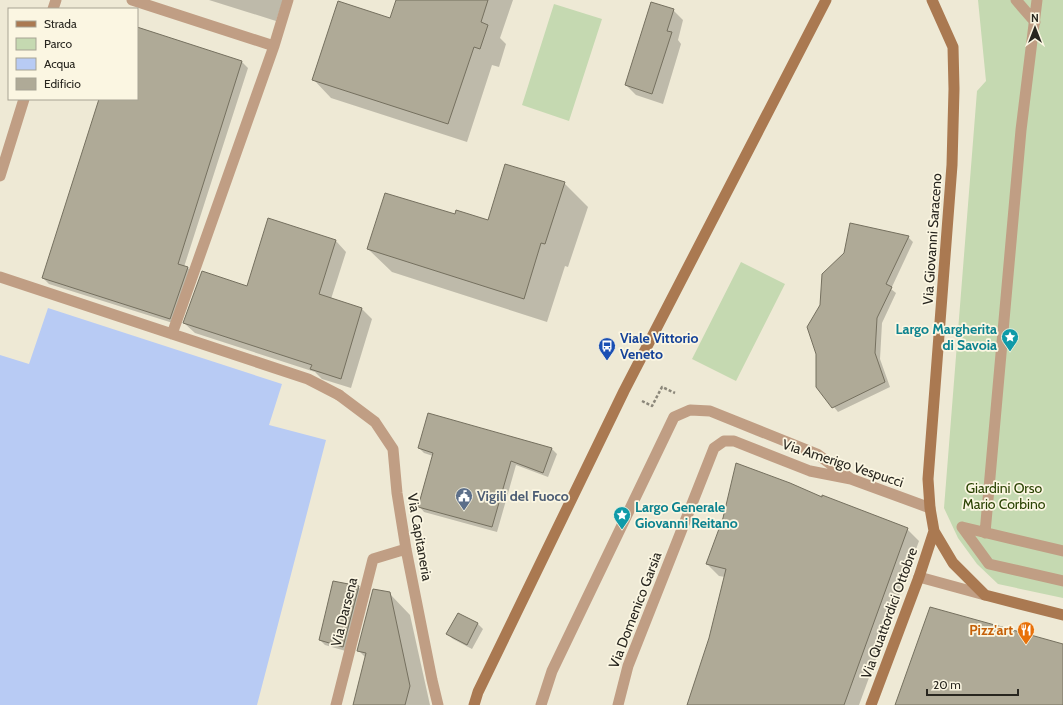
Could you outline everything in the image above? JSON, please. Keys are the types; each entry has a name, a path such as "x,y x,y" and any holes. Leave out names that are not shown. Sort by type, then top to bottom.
{"main road":[{"path":"474,705 481,684 624,391 826,0"},
{"name":"Via Giovanni Saraceno","path":"932,0 953,47 954,89 952,165 928,479 930,508 934,530"},
{"path":"934,530 953,563 985,595 1063,615"},
{"name":"Via Quattordici Ottobre","path":"871,705 919,577 934,530"}],"street":[{"path":"132,0 274,46"},
{"path":"172,334 274,46 288,0"},
{"path":"1016,0 1034,22"},
{"path":"985,533 1021,130 1038,0"},
{"path":"0,176 24,100"},
{"name":"Via Capitaneria","path":"0,277 308,378 339,395 375,422 393,450 397,493 406,549 430,672 438,705"},
{"path":"541,705 552,671 674,416 690,410 710,411 817,454 851,479"},
{"name":"Via Amerigo Vespucci","path":"724,441 734,441 810,471 851,479 930,508"},
{"name":"Via Domenico Garsia","path":"618,705 628,666 714,448 724,441"},
{"path":"1063,552 962,528 989,564 1063,581"},
{"name":"Via Darsena","path":"336,705 372,559 406,549"},
{"path":"919,577 985,595"}],"path":[{"path":"652,406 662,387 665,389"}],"green space":[{"name":"Giardini Orso Mario Corbino","path":"978,0 1063,0 1063,598 998,584 977,564 958,538 944,508 977,91 986,81"},
{"path":"554,4 602,19 569,121 522,105"},
{"path":"741,262 785,284 736,381 692,359"}],"water":[{"path":"48,308 282,384 269,425 326,440 257,705 0,705 0,355 29,364"}],"building":[{"path":"396,0 488,0 481,22 488,25 480,49 474,47 448,124 312,80 338,1 390,18"},
{"path":"651,2 674,9 667,31 672,32 652,94 625,85"},
{"path":"138,27 242,61 178,264 188,267 170,319 42,278 99,100 138,100"},
{"path":"505,164 565,182 545,244 541,243 524,299 367,249 385,193 455,214 456,210 488,220"},
{"path":"268,218 336,240 319,294 362,308 341,379 310,369 312,365 183,323 202,271 247,286"},
{"path":"850,223 909,236 886,284 892,287 877,318 875,353 885,382 832,408 816,387 816,354 807,327 820,305 822,274 844,253"},
{"path":"428,413 552,448 543,473 511,461 492,527 418,507 433,453 418,448"},
{"path":"736,463 790,483 822,497 822,495 908,528 844,705 687,705 709,638 726,569 706,564 723,518"},
{"path":"333,581 359,586 343,647 319,640"},
{"path":"373,589 390,592 410,686 405,705 353,705 366,653 357,651"},
{"path":"930,607 1063,644 1063,705 895,705"},
{"path":"458,613 478,623 467,645 446,634"}],"place":[{"name":"Largo Margherita di Savoia","path":"1010,352"},
{"name":"Viale Vittorio Veneto","path":"607,361"},
{"name":"Vigili del Fuoco","path":"464,511"},
{"name":"Largo Generale Giovanni Reitano","path":"622,530"},
{"name":"Pizz'art","path":"1026,645"}]}
